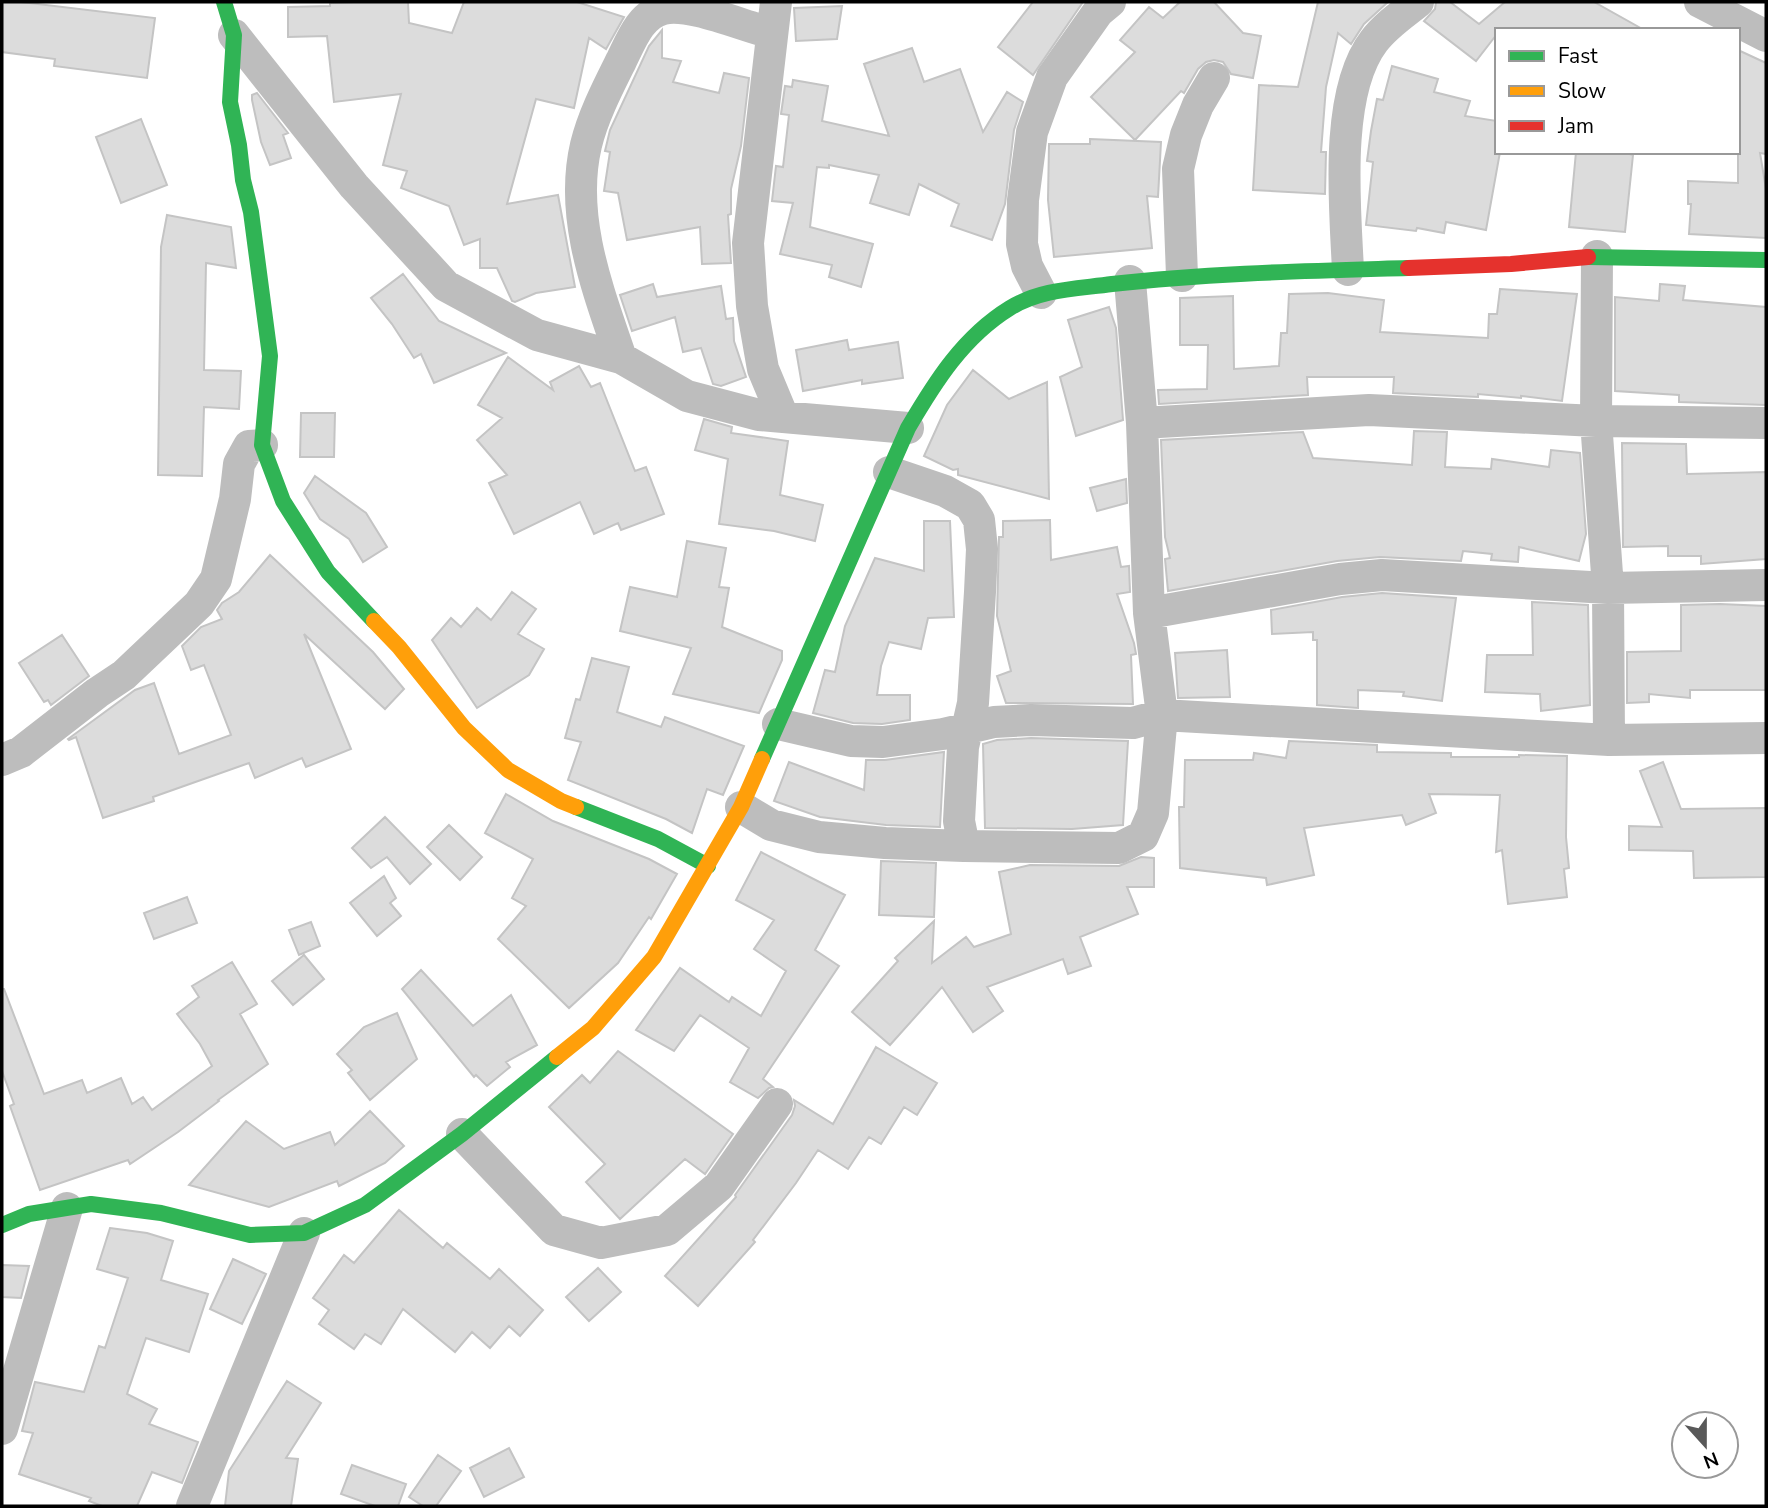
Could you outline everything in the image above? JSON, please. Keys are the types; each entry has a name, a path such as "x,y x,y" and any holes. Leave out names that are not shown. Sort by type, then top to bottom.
{"street":[{"path":"224,2 233,35 230,102 251,212 270,356 262,445 283,501 328,572 399,647 464,728 508,770 561,801 657,839 708,866"},
{"path":"776,2 748,243 752,306 763,369 783,417"},
{"path":"1041,293 1027,266 1022,244 1023,200 1032,132 1052,78 1098,12 1110,2"},
{"path":"1348,270 1343,165 1350,103 1359,67 1374,41 1393,21 1418,2"},
{"path":"1700,2 1766,36"},
{"path":"621,358 595,278 581,216 586,145 607,89 640,24 653,12 666,8 696,10 772,33"},
{"path":"233,35 354,186 446,286 537,335 621,358 687,396 759,415 908,428"},
{"path":"1182,275 1178,169 1190,125 1214,78"},
{"path":"1597,256 1596,421 1608,588 1609,740"},
{"path":"2,1226 29,1214 91,1204 161,1213 250,1235 304,1233 365,1205 462,1133 593,1028 654,957 741,807 908,428 936,381 975,333 1010,308 1041,293 1182,275 1511,264 1597,256 1766,260"},
{"path":"741,807 771,825 819,837 885,844 1119,848 1143,836 1153,813 1162,715 1149,613 1142,423 1130,281"},
{"path":"1142,423 1369,410 1596,421 1766,423"},
{"path":"2,760 21,752 97,693 124,676 200,604 220,568 235,499 239,464 249,446 262,445"},
{"path":"888,472 945,491 970,505 979,520 982,548 973,703 963,747 959,821 964,846"},
{"path":"1149,613 1340,579 1382,575 1608,588 1766,585"},
{"path":"778,724 851,741 883,742 943,734 994,722 1031,720 1133,723 1162,715 1609,740 1766,738"},
{"path":"462,1133 554,1230 601,1243 667,1230 719,1186 777,1104"},
{"path":"2,1429 66,1208"},
{"path":"192,1506 304,1233"}],"building":[{"path":"2,2 155,18 147,78 54,66 55,59 2,52"},
{"path":"408,2 409,23 452,33 464,2 577,2 624,17 606,49 589,38 574,108 536,99 507,204 558,195 575,287 536,293 512,301 497,268 480,268 480,239 464,245 449,206 401,188 407,171 383,165 401,94 334,102 327,36 288,37 288,7 330,6 330,3"},
{"path":"1033,2 1083,2 1033,75 998,47"},
{"path":"1180,2 1214,2 1243,33 1261,36 1253,78 1231,74 1223,62 1206,62 1198,69 1184,93 1181,91 1135,140 1091,97 1135,52 1120,40 1149,7 1163,18"},
{"path":"1318,2 1388,2 1364,24 1351,44 1338,33 1326,87 1321,152 1326,152 1325,194 1253,190 1259,85 1298,87"},
{"path":"1436,2 1450,2 1479,24 1505,2 1594,2 1640,28 1495,28 1495,37 1476,61 1424,21 1435,9"},
{"path":"842,6 837,39 796,41 794,8"},
{"path":"662,30 662,58 681,61 673,82 719,93 724,73 749,78 741,146 731,189 731,214 728,215 731,263 702,264 700,227 627,240 618,193 604,191 610,152 605,151 610,130 649,46"},
{"path":"912,48 924,82 960,69 983,132 1007,92 1023,102 1014,130 1005,204 992,240 951,226 959,204 919,184 909,215 870,203 879,175 829,165 829,168 817,167 810,227 873,244 861,287 829,277 832,265 780,254 793,203 772,201 776,166 783,167 789,115 781,114 785,86 792,87 793,80 828,86 822,121 889,136 864,64"},
{"path":"1740,51 1766,63 1766,154 1760,153 1766,189 1766,238 1689,234 1691,204 1688,204 1688,181 1738,183"},
{"path":"1392,66 1438,79 1434,92 1470,101 1465,116 1495,121 1495,154 1500,154 1486,230 1446,222 1444,233 1417,228 1416,231 1366,225 1373,162 1367,161 1371,131 1377,99 1383,100"},
{"path":"257,93 288,133 283,135 291,158 270,165 261,142 252,100 252,95"},
{"path":"141,119 167,185 121,203 96,137"},
{"path":"1090,139 1161,142 1158,197 1147,196 1152,248 1054,257 1048,200 1049,144 1090,144"},
{"path":"1576,154 1633,155 1625,232 1569,227"},
{"path":"167,215 231,227 236,268 206,263 204,370 241,371 239,409 204,407 202,476 158,475 161,247"},
{"path":"403,274 439,321 506,353 434,383 421,354 414,358 371,298"},
{"path":"653,284 657,297 721,286 726,319 733,318 734,341 746,377 721,386 713,384 701,348 683,352 675,317 632,331 620,295"},
{"path":"1660,284 1685,286 1683,300 1766,307 1766,405 1679,402 1679,395 1615,391 1615,297 1659,301"},
{"path":"1500,289 1577,294 1562,401 1521,396 1393,393 1394,377 1307,377 1308,395 1159,404 1158,390 1207,389 1208,345 1180,345 1180,298 1233,296 1234,369 1279,366 1281,333 1287,333 1289,294 1328,293 1384,300 1380,332 1488,338 1489,314 1497,314"},
{"path":"1109,307 1116,328 1123,420 1076,436 1060,377 1082,367 1068,320"},
{"path":"847,340 849,350 898,342 903,378 862,384 862,380 803,391 796,350"},
{"path":"508,357 553,390 550,382 579,366 591,387 600,383 635,471 646,467 664,514 621,530 618,523 594,534 580,502 514,534 489,483 507,475 477,440 502,418 478,405"},
{"path":"973,370 1009,399 1047,382 1049,499 958,475 958,469 953,470 924,456 947,405"},
{"path":"301,413 335,413 334,457 300,457"},
{"path":"704,419 732,427 731,433 788,441 780,495 823,505 815,541 774,531 719,524 728,459 695,450"},
{"path":"1414,431 1447,432 1445,467 1491,469 1492,459 1549,467 1551,450 1580,453 1586,534 1579,561 1519,547 1518,562 1491,560 1492,554 1463,551 1461,561 1380,557 1337,561 1168,591 1165,559 1170,558 1165,537 1161,440 1303,432 1313,458 1412,465"},
{"path":"1622,443 1686,444 1687,474 1766,472 1766,559 1701,564 1701,556 1668,556 1668,546 1623,547"},
{"path":"315,476 366,513 387,547 363,562 349,539 320,519 304,493"},
{"path":"1126,479 1127,503 1097,511 1090,488"},
{"path":"1050,520 1051,560 1117,547 1121,567 1129,566 1130,592 1117,594 1136,654 1131,655 1133,704 1006,703 997,676 1011,671 997,616 999,537 1003,537 1003,521"},
{"path":"924,521 950,521 954,617 928,618 921,649 889,642 881,666 877,695 910,695 910,720 882,724 853,723 813,713 825,670 835,672 845,626 875,558 924,571"},
{"path":"687,541 726,548 719,587 729,588 722,627 782,651 782,660 759,713 673,694 691,648 620,631 630,587 677,597"},
{"path":"270,555 373,652 404,689 385,709 304,634 351,749 306,767 302,758 255,778 249,763 103,818 76,737 68,739 135,690 154,683 179,754 231,735 204,665 191,670 182,646 201,627 222,619 217,610 222,603 239,592"},
{"path":"512,592 536,609 518,634 544,649 529,675 477,708 432,640 451,618 461,627 477,608 491,620"},
{"path":"1382,593 1456,598 1442,701 1403,696 1404,692 1358,690 1358,708 1317,705 1317,640 1313,640 1313,632 1272,634 1271,610 1342,597"},
{"path":"1532,602 1588,605 1590,705 1541,711 1540,694 1485,692 1487,655 1533,655"},
{"path":"1681,605 1766,606 1766,690 1690,690 1690,698 1649,694 1649,702 1627,703 1627,652 1681,651"},
{"path":"62,635 89,676 51,705 48,700 44,702 19,663"},
{"path":"1227,650 1230,697 1178,698 1175,653"},
{"path":"592,658 629,667 617,712 661,727 665,717 744,746 723,795 707,789 692,833 666,819 568,780 581,742 565,738"},
{"path":"1031,738 1128,741 1123,825 1072,829 985,828 983,744 997,740"},
{"path":"1289,741 1377,745 1377,752 1451,753 1451,757 1567,756 1566,837 1569,868 1564,869 1567,897 1508,904 1502,850 1496,852 1500,795 1429,794 1436,813 1406,825 1402,815 1304,828 1314,875 1267,885 1266,878 1180,868 1179,807 1184,807 1185,760 1253,760 1254,753 1286,758"},
{"path":"944,752 940,827 886,825 820,817 774,801 789,762 864,790 866,760"},
{"path":"1663,762 1681,809 1766,808 1766,877 1694,878 1693,851 1629,850 1629,826 1662,827 1640,771"},
{"path":"506,794 553,821 649,859 677,874 651,919 649,917 618,963 569,1008 498,939 526,906 512,898 533,859 485,833"},
{"path":"385,817 431,864 410,884 387,857 371,868 352,848"},
{"path":"449,825 482,857 460,880 427,847"},
{"path":"761,852 845,895 815,950 839,966 763,1079 773,1087 758,1098 730,1082 749,1048 700,1015 674,1051 636,1030 680,968 729,1002 732,997 761,1016 786,971 754,949 774,920 736,900"},
{"path":"1141,857 1154,858 1154,887 1127,887 1138,914 1080,937 1091,966 1068,974 1063,959 987,987 1003,1011 973,1032 942,987 890,1045 852,1012 898,961 895,958 934,921 932,963 966,937 974,947 1011,934 999,872 1030,865 1119,866"},
{"path":"881,861 936,863 934,917 879,915"},
{"path":"384,876 396,898 390,903 401,916 377,936 350,903"},
{"path":"187,897 197,923 154,939 144,913"},
{"path":"311,922 320,946 299,955 289,930"},
{"path":"304,955 324,979 293,1005 272,981"},
{"path":"232,962 257,1004 240,1014 268,1064 178,1132 130,1164 128,1160 40,1190 10,1106 14,1104 2,1071 2,989 44,1094 82,1080 87,1093 121,1078 132,1104 143,1097 152,1110 212,1066 200,1044 177,1014 199,997 192,986"},
{"path":"421,970 473,1026 511,995 537,1045 506,1062 510,1067 487,1086 476,1075 474,1077 402,989"},
{"path":"397,1013 417,1059 370,1100 348,1073 352,1070 337,1054 364,1027"},
{"path":"876,1047 937,1083 917,1115 904,1107 881,1144 869,1137 848,1169 818,1150 753,1240 755,1242 698,1306 665,1276 736,1197 792,1115 794,1100 833,1124"},
{"path":"618,1051 733,1134 705,1174 685,1159 620,1219 586,1182 605,1164 549,1107 582,1075 590,1083"},
{"path":"370,1111 404,1146 385,1163 339,1186 337,1181 269,1207 189,1185 246,1121 284,1149 330,1132 335,1145"},
{"path":"399,1210 443,1248 447,1243 490,1279 499,1269 543,1310 520,1336 509,1326 490,1348 472,1332 455,1352 403,1309 381,1344 365,1334 354,1349 319,1324 329,1310 313,1298 344,1255 354,1263"},
{"path":"110,1228 147,1233 173,1241 161,1280 208,1294 189,1352 146,1338 127,1394 157,1409 149,1424 198,1442 182,1483 152,1472 137,1506 102,1506 89,1501 91,1498 19,1474 33,1433 22,1431 35,1382 84,1392 99,1346 105,1348 128,1278 97,1269"},
{"path":"233,1259 266,1274 242,1324 210,1309"},
{"path":"2,1265 29,1266 21,1298 2,1297"},
{"path":"598,1268 621,1292 589,1321 566,1297"},
{"path":"287,1381 321,1403 286,1458 298,1459 291,1506 225,1506 229,1471"},
{"path":"509,1448 524,1477 484,1497 470,1468"},
{"path":"438,1455 461,1471 436,1506 423,1506 409,1497"},
{"path":"352,1465 406,1484 398,1506 375,1506 341,1494"}],"traffic: fast":[{"path":"224,2 234,35 230,102 251,212 270,356 262,445 283,501 328,572 374,621"},
{"path":"1588,257 1766,260"},
{"path":"762,759 908,428 952,362 993,320 1010,308 1034,297 1072,289 1223,275 1408,268"},
{"path":"576,807 658,839 708,866"},
{"path":"2,1225 29,1214 91,1204 161,1213 250,1235 304,1233 365,1205 462,1134 557,1057"}],"traffic: slow":[{"path":"374,621 399,647 464,728 508,770 576,807"},
{"path":"557,1057 593,1028 654,957 741,807 762,759"}],"traffic: jam":[{"path":"1408,268 1511,264 1588,257"}]}
